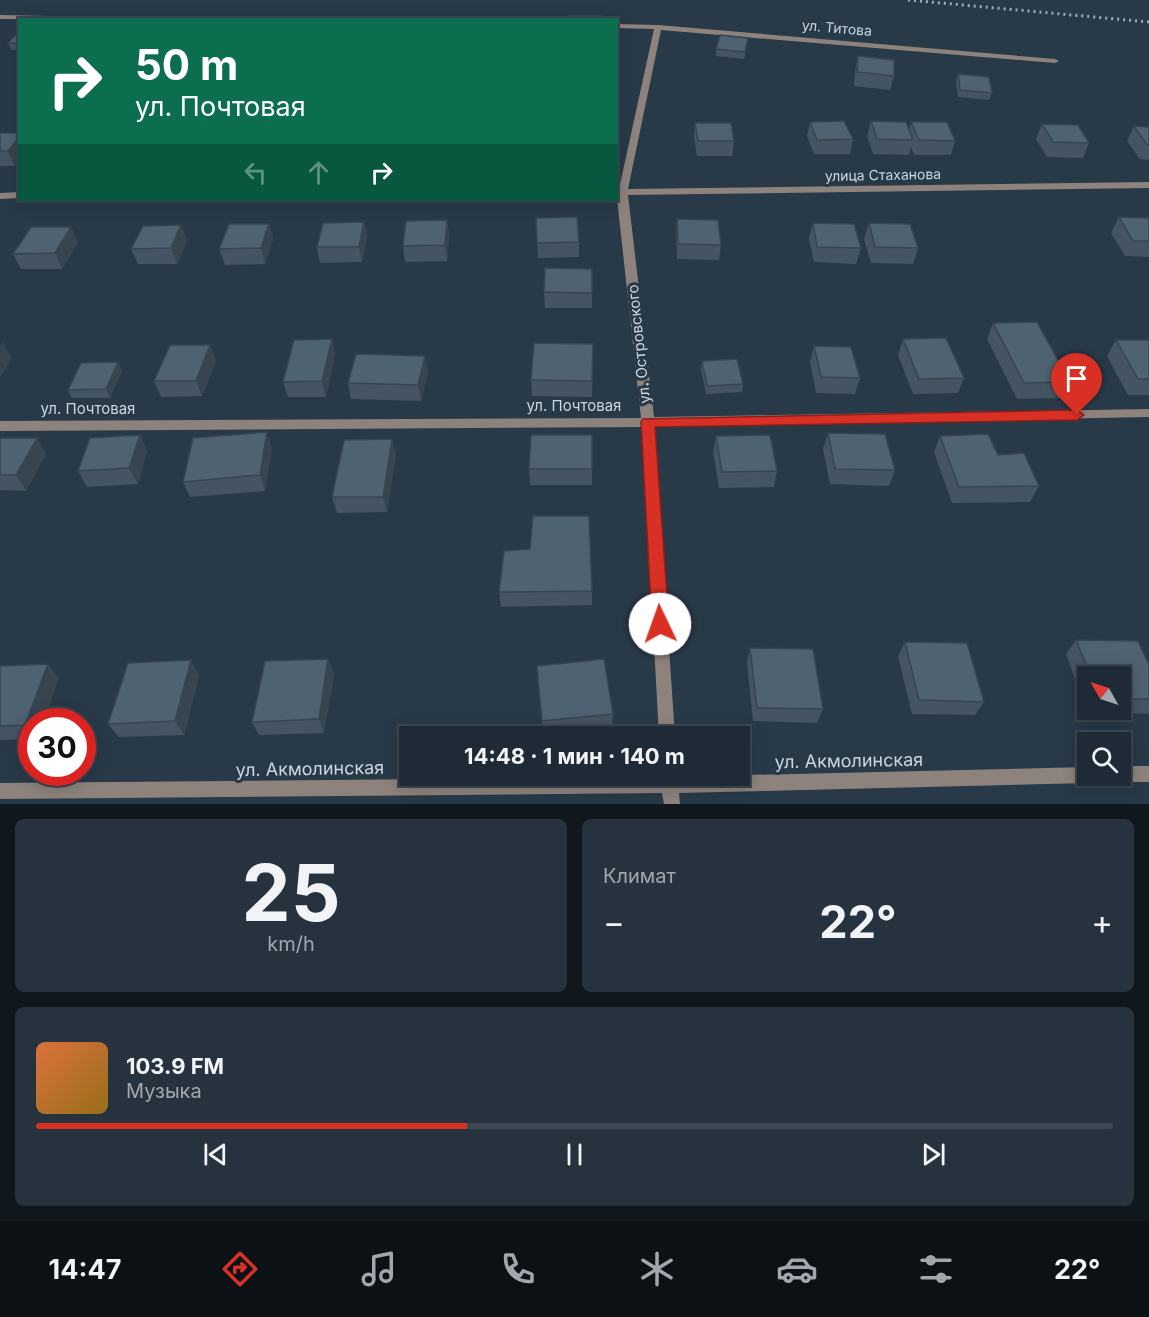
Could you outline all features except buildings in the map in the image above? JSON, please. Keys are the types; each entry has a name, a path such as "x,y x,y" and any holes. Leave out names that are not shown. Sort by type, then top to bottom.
{"street":[{"path":"0,17 50,18"},
{"name":"ул. Титова","path":"618,26 658,27 1055,61"},
{"name":"ул. Островского","path":"658,27 620,192 648,422 666,726"},
{"name":"улица Стаханова","path":"620,192 1149,185"},
{"path":"0,196 18,195"},
{"name":"ул. Почтовая","path":"0,426 648,422 1149,413"},
{"path":"1131,774 1149,774"},
{"name":"ул. Акмолинская","path":"750,779 1077,775"},
{"name":"ул. Акмолинская","path":"0,792 399,785"},
{"path":"670,786 672,804"}],"railway":[{"path":"908,0 1149,22"}],"route":[{"path":"660,624 648,422 1077,415"}]}
